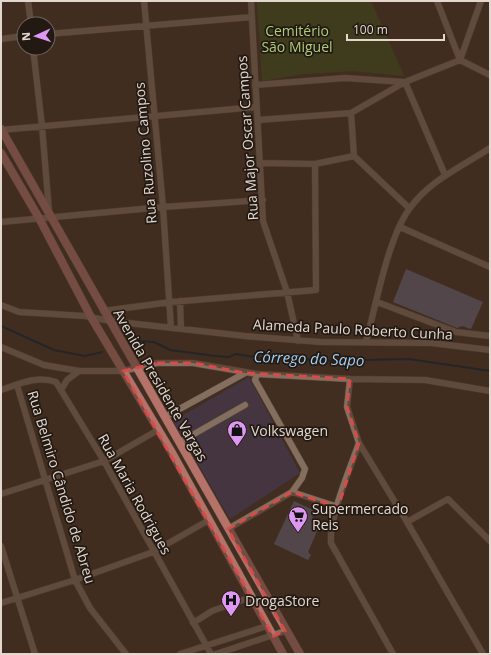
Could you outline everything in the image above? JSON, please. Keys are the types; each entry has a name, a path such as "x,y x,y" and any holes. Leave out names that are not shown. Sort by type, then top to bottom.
{"main road":[{"name":"Avenida Presidente Vargas","path":"1,129 103,311 180,442 285,631 300,654"},
{"name":"Avenida Presidente Vargas","path":"1,153 39,218 91,317 158,430 283,654"}],"street":[{"path":"28,1 30,16"},
{"name":"Rua Ruzolino Campos","path":"144,1 153,116 171,302 171,328"},
{"name":"Rua Major Oscar Campos","path":"251,1 263,221 287,292 298,341"},
{"path":"437,1 460,60 490,75"},
{"path":"258,120 350,113 405,82 460,60 481,1"},
{"path":"56,33 252,17"},
{"path":"1,39 16,37"},
{"path":"35,56 50,215"},
{"path":"255,85 345,78 405,82"},
{"path":"405,82 445,175"},
{"path":"1,129 257,107"},
{"path":"350,113 354,156 409,208"},
{"path":"366,342 393,243 409,208 445,175 490,148"},
{"path":"261,163 315,164 354,156"},
{"path":"103,311 180,301 316,290 315,164"},
{"path":"1,222 39,218 50,215 263,200"},
{"path":"400,227 490,267"},
{"path":"180,301 181,328"},
{"path":"377,302 456,332 490,336"},
{"name":"Alameda Paulo Roberto Cunha","path":"1,305 19,312 91,317 110,321 298,341 431,343 490,350"},
{"path":"1,347 44,365 80,371 123,371 136,366 157,362 193,363 245,373 350,379 425,380 490,390"},
{"path":"61,390 67,380 80,371"},
{"path":"165,417 245,373"},
{"path":"228,529 292,492 302,478 305,469 255,380 257,374"},
{"name":"Rua Maria Rodrigues","path":"1,390 37,379 47,379 56,382 104,461 153,552 211,654"},
{"path":"350,379 347,407 359,444 407,522 483,654"},
{"name":"Rua Belmiro Cândido de Abreu","path":"17,385 75,580 90,608 126,654"},
{"path":"180,442 245,405"},
{"path":"1,494 104,461 158,430"},
{"path":"359,444 338,507 330,537 333,550 392,654"},
{"path":"292,492 338,507"},
{"path":"407,522 448,499 490,541"},
{"path":"1,603 75,580 153,552 209,520"},
{"path":"1,546 35,654"},
{"path":"193,623 212,611 251,597"},
{"path":"180,654 267,626"},
{"path":"216,654 285,631"}],"highlighted area":[{"path":"157,363 193,363 245,373 350,379 347,407 359,443 338,507 292,492 228,529 285,631 273,636 123,371"}],"shaded area":[{"name":"Volkswagen","path":"249,377 300,473 230,519 173,421"}],"green space":[{"name":"Cemitério São Miguel","path":"257,1 371,1 404,76 353,71 304,74 262,81"}],"building":[{"path":"406,269 483,302 471,329 462,326 457,328 393,302"},
{"name":"Supermercado Reis","path":"294,501 315,511 312,517 321,522 308,552 311,555 308,560 274,544"}],"waterway":[{"name":"Córrego do Sapo","path":"1,326 54,350 85,356 102,352"},
{"name":"Córrego do Sapo","path":"129,340 154,342 170,350 215,356 229,357 236,354 267,359 291,356 316,361 409,359 490,371"}],"place":[{"name":"Volkswagen","path":"237,447"},
{"name":"Supermercado Reis","path":"298,533"},
{"name":"DrogaStore","path":"231,617"}]}
